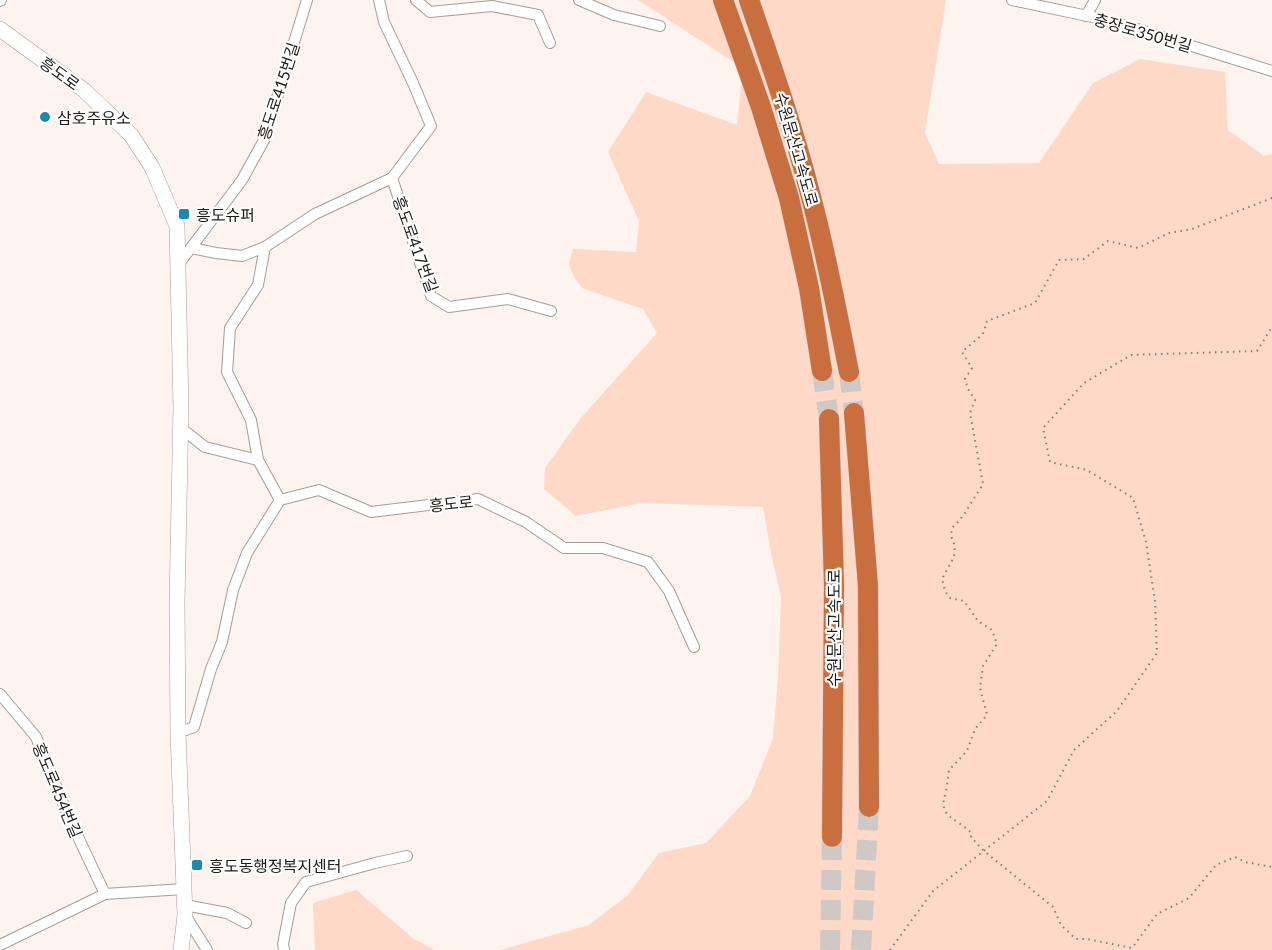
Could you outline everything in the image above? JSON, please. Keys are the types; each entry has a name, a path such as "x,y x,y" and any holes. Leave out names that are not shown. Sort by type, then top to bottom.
{"highway":[{"name":"수원문산고속도로","path":"723,0 761,107 789,198 809,288 822,371"},
{"name":"수원문산고속도로","path":"749,0 780,91 810,192 832,282 849,372"},
{"name":"수원문산고속도로","path":"854,413 868,586 869,807"},
{"name":"수원문산고속도로","path":"829,419 834,585 832,837"}],"street":[{"name":"흥도로415번길","path":"178,265 242,180 264,140 307,0"},
{"name":"흥도로417번길","path":"191,248 242,256 265,247 315,214 392,178 430,126 413,83 384,22 379,0"},
{"path":"416,0 430,12 492,6 537,15 550,43"},
{"path":"579,0 614,15 660,26"},
{"name":"충장로350번길","path":"1012,0 1134,28 1272,71"},
{"path":"1086,16 1095,0"},
{"name":"흥도로","path":"0,29 85,91 132,135 152,167 177,226 181,428 177,733 185,910 181,950"},
{"name":"흥도로417번길","path":"392,178 431,296 448,307 508,299 551,311"},
{"path":"177,733 194,727 222,642 232,590 247,553 280,500 258,460 251,420 227,372 230,328 258,285 265,247"},
{"path":"181,428 205,447 258,460"},
{"name":"흥도로","path":"280,500 319,490 371,512 478,499 526,522 564,548 603,548 648,562 669,591 693,647"},
{"name":"흥도로454번길","path":"0,694 36,737 70,820 105,894"},
{"path":"284,950 283,944 291,903 306,882 407,856"},
{"path":"0,945 105,894 184,889"},
{"path":"185,910 226,913 246,923"},
{"path":"185,910 207,950"}],"path":[{"path":"1272,198 1192,229 1169,233 1138,249 1108,241 1084,260 1059,260 1035,303 987,321 983,334 962,352 972,368 965,379 975,400 970,413 983,484 963,516 952,528 954,557 942,579 945,591 950,598 964,601 978,621 992,630 997,644 983,666 980,688 987,716 975,729 967,751 949,770 944,811 948,817 968,830 972,834 971,837 984,851 1053,907 1061,925 1076,939 1132,948 1157,914 1189,898 1215,865 1235,857 1245,862 1272,867"},
{"path":"890,950 933,891 1047,801 1074,750 1116,711 1157,653 1155,601 1146,542 1132,498 1087,470 1050,462 1043,428 1084,383 1131,355 1257,351 1272,327"}],"shaded area":[{"path":"638,0 946,0 925,133 939,164 1039,163 1093,83 1140,59 1225,72 1228,130 1264,156 1272,154 1272,950 500,950 589,925 628,895 659,853 706,843 750,796 773,738 781,597 763,507 641,503 576,516 544,489 545,468 580,419 657,333 643,309 582,288 569,264 573,249 636,252 639,221 608,152 646,92 737,125 743,68"},
{"path":"356,890 414,939 435,950 315,950 313,903"}],"tunnel":[{"path":"822,371 829,419"},
{"path":"849,372 854,413"},
{"path":"861,950 869,807"},
{"path":"830,950 832,837"}],"place":[{"name":"삼호주유소","path":"45,117"},
{"name":"흥도슈퍼","path":"184,214"},
{"name":"흥도동행정복지센터","path":"197,865"}]}
